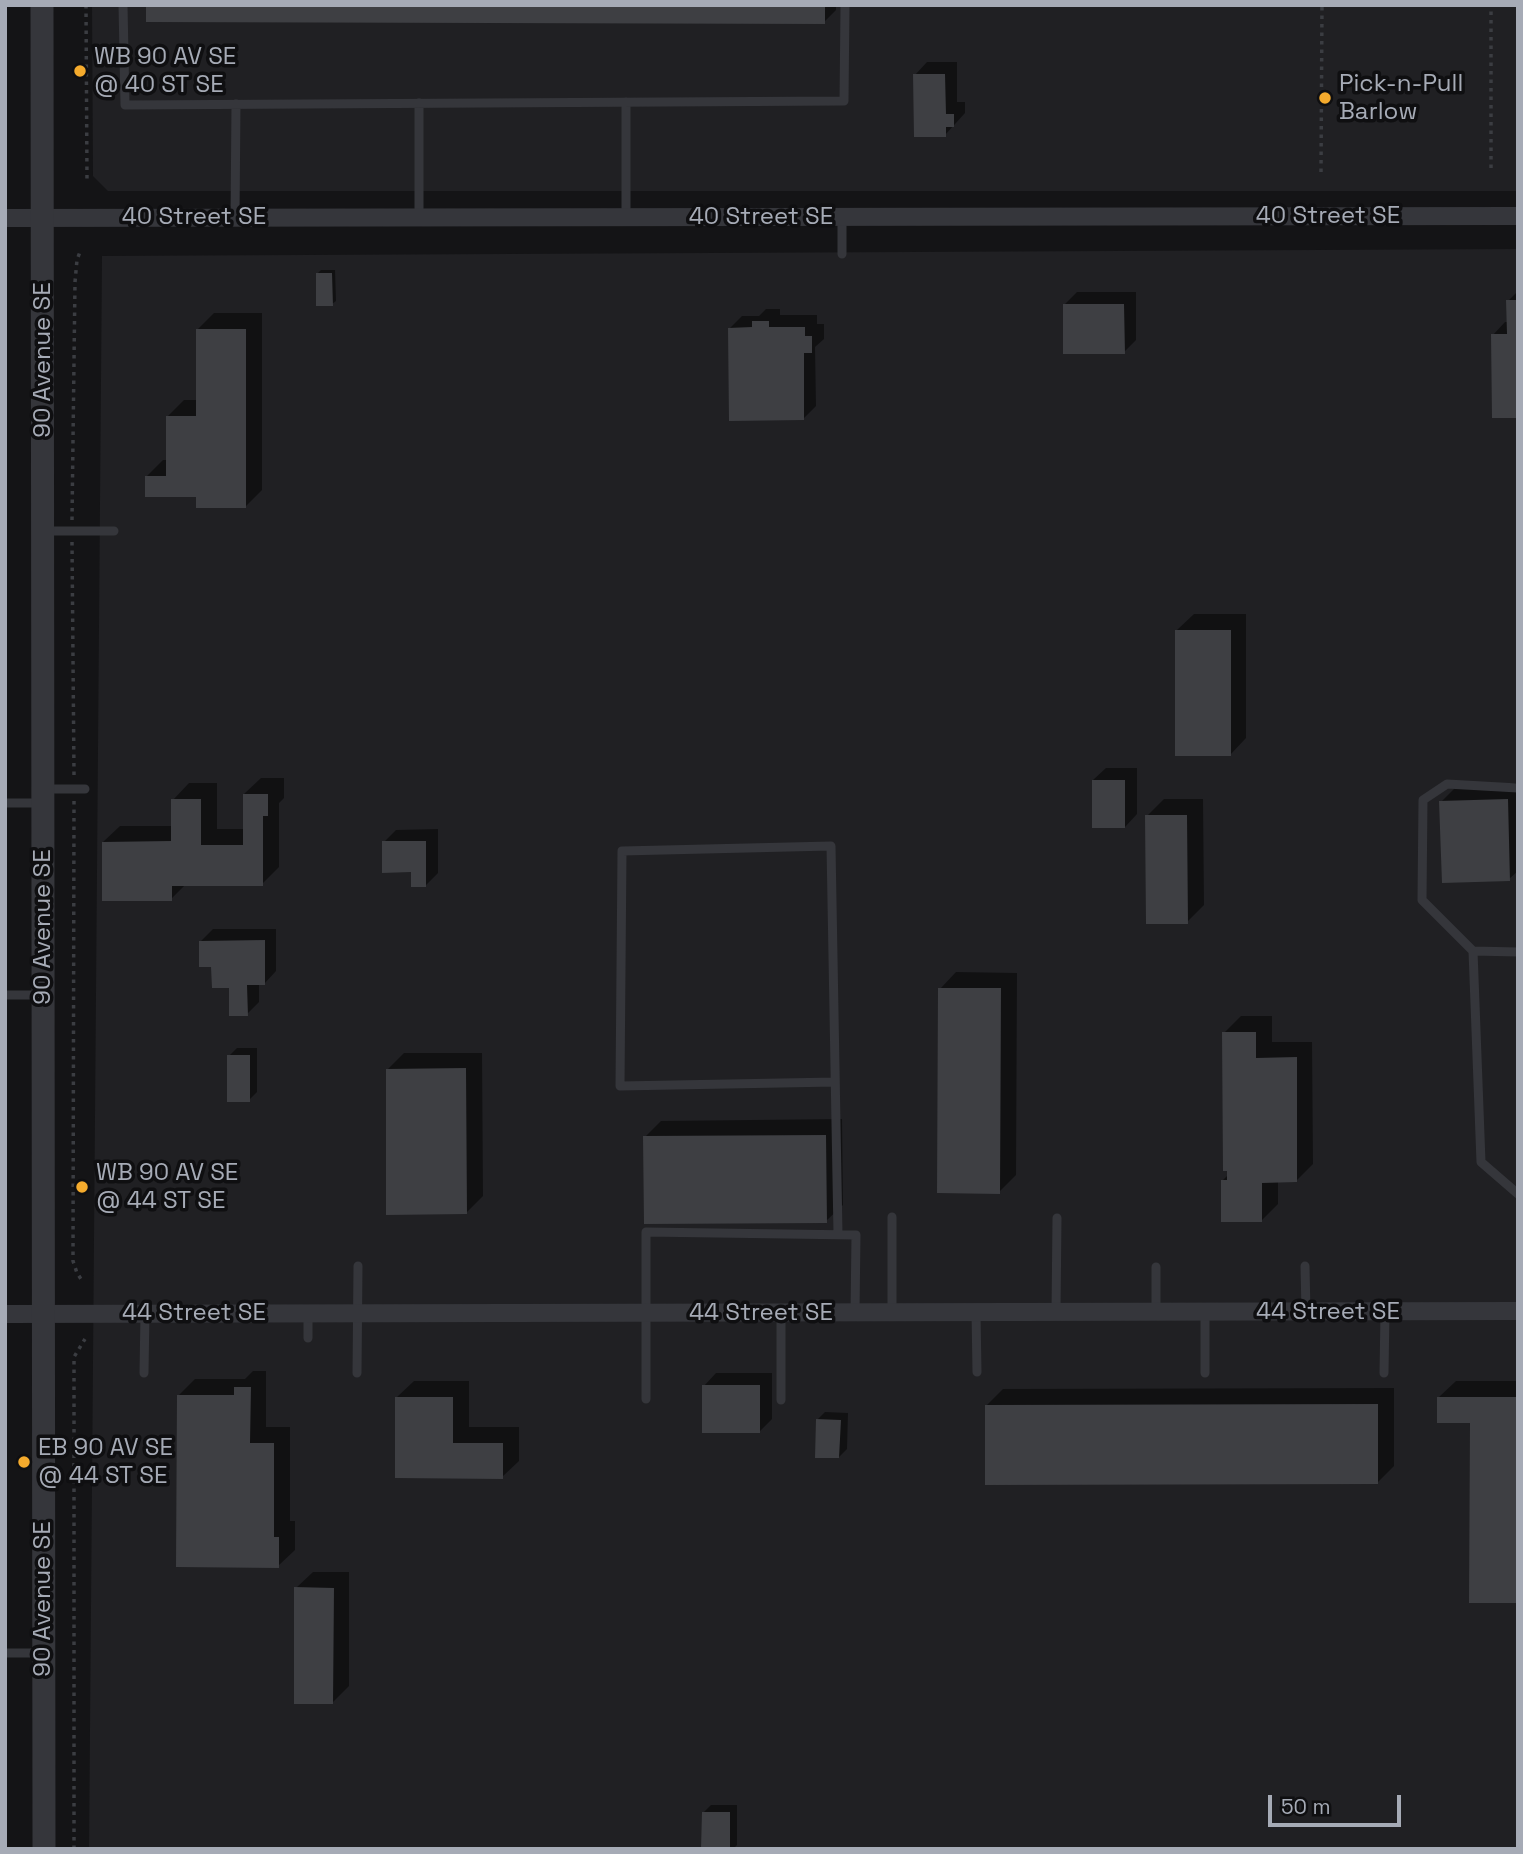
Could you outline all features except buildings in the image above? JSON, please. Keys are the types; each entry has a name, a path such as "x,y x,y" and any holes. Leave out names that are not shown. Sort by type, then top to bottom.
{"street":[{"name":"90 Avenue SE","path":"42,5 44,1849"},
{"name":"40 Street SE","path":"5,218 1518,216"},
{"name":"44 Street SE","path":"5,1314 1518,1311"}],"lane":[{"path":"124,5 125,105 844,101 845,5"},
{"path":"626,102 626,217"},
{"path":"419,103 419,217"},
{"path":"235,218 236,104"},
{"path":"842,217 842,254"},
{"path":"43,531 114,531"},
{"path":"1518,788 1447,784 1423,800 1422,900 1473,951 1481,1162 1518,1194"},
{"path":"5,803 85,789"},
{"path":"835,1082 620,1086 622,851 831,846 838,1234"},
{"path":"1473,951 1518,952"},
{"path":"5,995 43,995"},
{"path":"892,1217 892,1312"},
{"path":"1056,1312 1057,1218"},
{"path":"646,1399 646,1232 856,1235 855,1312"},
{"path":"357,1373 358,1266"},
{"path":"1305,1266 1306,1312"},
{"path":"1156,1267 1157,1312"},
{"path":"144,1373 145,1312"},
{"path":"308,1312 308,1338"},
{"path":"781,1312 781,1399"},
{"path":"976,1312 976,1372"},
{"path":"1205,1312 1205,1373"},
{"path":"1384,1373 1385,1312"},
{"path":"5,1653 44,1653"}],"path":[{"path":"86,5 87,181"},
{"path":"1321,172 1322,5"},
{"path":"1490,168 1491,5"},
{"path":"81,249 75,282 72,531 73,1261 83,1282"},
{"path":"74,1849 74,1357 85,1339"}],"shaded area":[{"path":"92,5 1518,5 1518,191 108,191 93,176"},
{"path":"1518,249 1518,1849 89,1849 102,256"}],"place":[{"name":"WB 90 AV SE @ 40 ST SE","path":"80,71"},
{"name":"Pick-n-Pull Barlow","path":"1325,98"},
{"name":"WB 90 AV SE @ 44 ST SE","path":"82,1187"},
{"name":"EB 90 AV SE @ 44 ST SE","path":"24,1462"}]}
